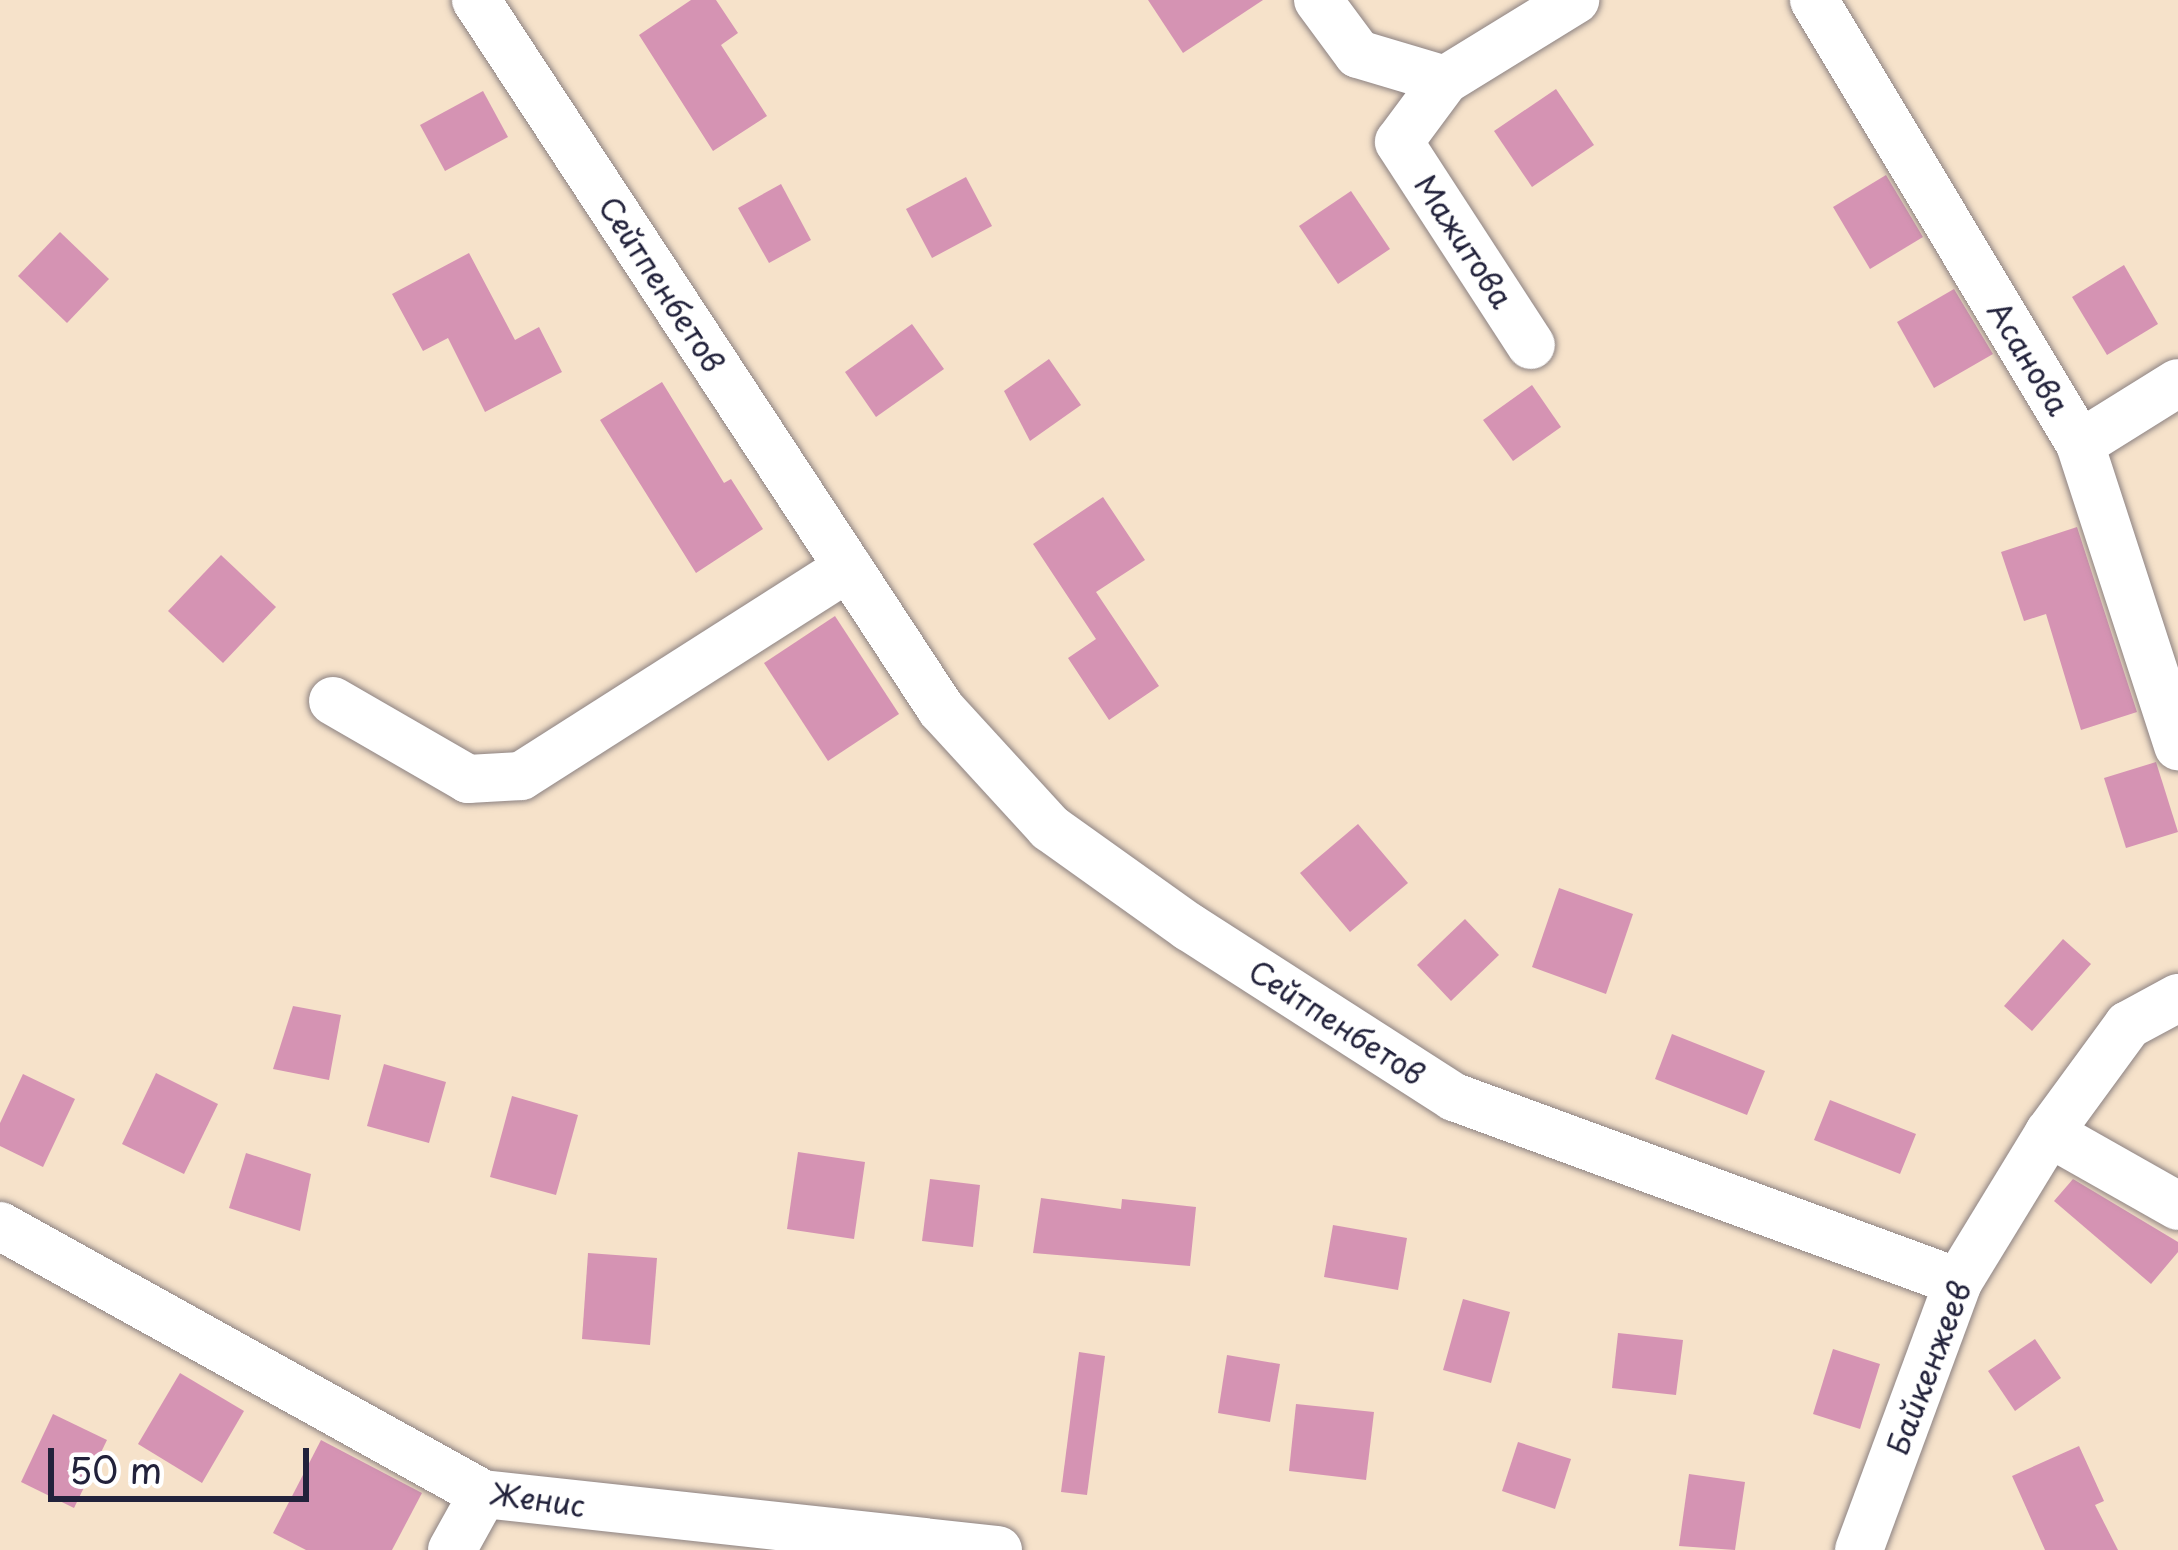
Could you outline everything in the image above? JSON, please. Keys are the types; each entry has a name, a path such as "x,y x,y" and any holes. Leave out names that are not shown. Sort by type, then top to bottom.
{"street":[{"name":"Сейтпенбетов","path":"476,0 941,709 1050,828 1189,926 1454,1097 1958,1282"},
{"path":"1318,0 1358,54 1445,80"},
{"name":"Мажитова","path":"1532,345 1399,142 1445,80 1576,0"},
{"name":"Асанова","path":"1814,0 2080,444 2178,746"},
{"path":"2080,444 2178,383"},
{"path":"333,701 468,779 520,776 848,568"},
{"name":"Байкенжеев","path":"1859,1550 1958,1282 2050,1133 2128,1025 2178,998"},
{"path":"2050,1133 2178,1205"},
{"name":"Женис","path":"0,1226 483,1495 998,1550"},
{"path":"452,1550 483,1495"}],"building":[{"path":"691,0 716,0 738,33 721,45 767,116 713,151 639,35"},
{"path":"1148,0 1263,0 1183,53"},
{"path":"1556,89 1594,145 1532,187 1494,131"},
{"path":"483,91 508,137 445,171 420,125"},
{"path":"1886,175 1923,237 1870,269 1833,207"},
{"path":"966,177 992,226 932,258 906,209"},
{"path":"781,184 811,240 769,263 738,208"},
{"path":"1351,191 1390,249 1338,284 1299,226"},
{"path":"60,232 109,279 67,323 18,276"},
{"path":"469,253 515,340 539,327 562,372 485,412 448,338 423,351 392,294"},
{"path":"2124,265 2158,324 2107,355 2072,297"},
{"path":"1954,289 1993,354 1934,388 1897,322"},
{"path":"912,324 944,369 876,417 845,372"},
{"path":"1049,359 1081,405 1030,441 1004,391"},
{"path":"662,382 724,483 731,479 763,529 696,573 600,420"},
{"path":"1532,385 1561,427 1513,461 1483,420"},
{"path":"1103,497 1145,560 1096,592 1159,686 1109,720 1068,658 1096,639 1033,544"},
{"path":"2077,527 2137,712 2081,730 2046,614 2024,621 2001,552"},
{"path":"221,555 276,607 223,663 168,611"},
{"path":"835,616 899,714 828,761 764,663"},
{"path":"2156,762 2178,832 2126,848 2104,778"},
{"path":"1358,824 1408,883 1350,932 1300,873"},
{"path":"1559,888 1633,914 1606,994 1532,967"},
{"path":"1465,919 1499,955 1451,1001 1417,965"},
{"path":"2063,939 2091,964 2032,1031 2004,1006"},
{"path":"293,1006 341,1015 329,1080 273,1069"},
{"path":"1672,1034 1765,1071 1747,1115 1655,1079"},
{"path":"384,1064 446,1082 429,1143 367,1126"},
{"path":"156,1073 218,1104 184,1174 122,1144"},
{"path":"23,1074 75,1099 43,1167 0,1146 0,1123"},
{"path":"512,1096 578,1115 556,1195 490,1177"},
{"path":"1830,1100 1916,1134 1900,1174 1814,1140"},
{"path":"798,1152 865,1162 854,1239 787,1229"},
{"path":"246,1153 311,1174 300,1231 229,1208"},
{"path":"930,1179 980,1185 973,1247 922,1241"},
{"path":"2073,1179 2178,1242 2178,1252 2151,1284 2054,1201"},
{"path":"1041,1198 1121,1209 1122,1199 1196,1207 1190,1266 1033,1253"},
{"path":"1333,1225 1407,1238 1398,1290 1324,1277"},
{"path":"588,1253 657,1258 650,1345 582,1339"},
{"path":"1463,1299 1510,1312 1491,1383 1443,1370"},
{"path":"1618,1333 1683,1340 1676,1395 1612,1388"},
{"path":"2035,1339 2061,1378 2015,1411 1988,1371"},
{"path":"1833,1349 1880,1364 1860,1429 1813,1414"},
{"path":"1079,1352 1105,1356 1087,1495 1061,1492"},
{"path":"1227,1355 1280,1364 1270,1422 1218,1413"},
{"path":"180,1373 244,1411 202,1483 138,1444"},
{"path":"1296,1404 1374,1412 1366,1480 1289,1471"},
{"path":"53,1414 107,1440 74,1508 21,1482"},
{"path":"321,1440 422,1493 392,1550 306,1550 273,1533"},
{"path":"1518,1442 1571,1459 1555,1509 1502,1491"},
{"path":"2079,1446 2104,1501 2095,1505 2118,1550 2045,1550 2012,1476"},
{"path":"1689,1474 1745,1482 1735,1550 1679,1546"}]}
